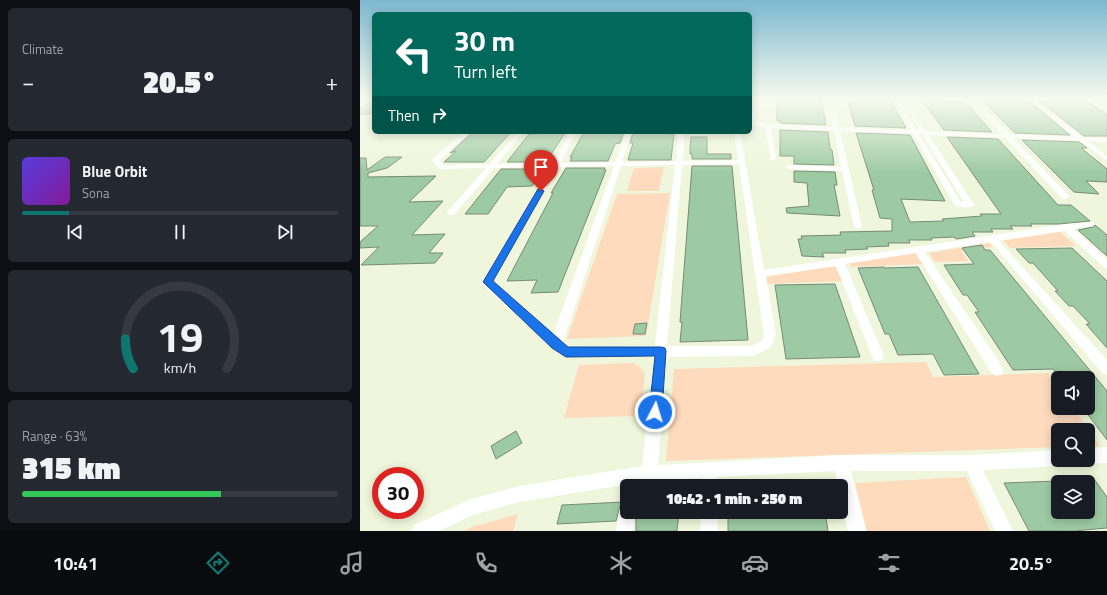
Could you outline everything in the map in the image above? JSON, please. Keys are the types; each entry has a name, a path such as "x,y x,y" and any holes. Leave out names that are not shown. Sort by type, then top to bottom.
{"street":[{"path":"758,124 768,126 1107,140"},
{"path":"836,124 858,226"},
{"path":"910,124 958,204 970,205 919,124"},
{"path":"995,124 1065,197"},
{"path":"1062,124 1107,159"},
{"path":"768,126 773,160"},
{"path":"465,134 436,160 441,167 741,162"},
{"path":"451,213 519,134"},
{"path":"573,134 487,282 556,345 566,352 754,351 767,344 770,335 737,134"},
{"path":"556,345 628,134"},
{"path":"649,473 682,134"},
{"path":"789,167 846,169"},
{"path":"759,274 1090,224"},
{"path":"1066,227 1107,265"},
{"path":"993,239 1107,369"},
{"path":"919,250 998,370"},
{"path":"838,262 878,356"},
{"path":"636,479 649,473 709,478 840,463 971,463 1051,458"},
{"path":"840,463 856,531"},
{"path":"971,463 1004,531"},
{"path":"420,531 471,507 518,494 620,482"},
{"path":"625,531 626,519"},
{"path":"709,519 709,531"}],"shaded area":[{"path":"664,167 659,191 627,191 634,168"},
{"path":"670,193 646,336 567,339 617,194"},
{"path":"1060,232 1076,246 1010,248 1002,239"},
{"path":"989,243 993,247 961,250 968,261 935,262 929,253"},
{"path":"915,253 922,264 852,267 849,263"},
{"path":"835,266 842,281 767,284 765,277"},
{"path":"926,362 933,377 1048,373 1051,378 1051,415 1078,415 1084,423 1051,423 1051,447 666,461 674,369"},
{"path":"633,363 639,366 645,374 640,416 564,418 579,365"},
{"path":"1095,439 1100,446 1095,446"},
{"path":"966,477 990,531 867,531 855,483"},
{"path":"518,514 513,531 464,531 472,527"}],"building":[{"path":"798,124 826,124 826,125"},
{"path":"854,124 904,124 906,128 855,126"},
{"path":"939,124 985,124 992,132 944,130"},
{"path":"1006,124 1057,124 1070,135 1015,133"},
{"path":"1068,124 1107,124 1107,136 1084,136"},
{"path":"780,130 828,132 834,165 794,164 794,156 780,156"},
{"path":"856,133 910,135 945,201 901,199 910,222 944,221 942,219 982,216 980,214 1001,214 947,137 998,139 1058,205 1071,205 1090,221 1059,224 1030,224 1032,226 1010,226 1013,229 991,229 993,232 972,232 975,236 956,239 954,237 931,238 932,240 909,240 910,243 888,243 889,246 845,250 846,253 822,253 824,257 802,256 798,239 802,239 801,236 841,235 840,232 892,231 892,219 880,218 872,190 874,190"},
{"path":"471,134 509,134 484,162 444,162 456,151 450,153"},
{"path":"529,134 564,134 546,162 507,162"},
{"path":"583,134 623,134 620,143 615,144 608,161 570,161 572,157 570,157"},
{"path":"632,134 674,134 671,160 628,160 633,143 630,143"},
{"path":"691,137 707,137 707,154 731,154 731,159 692,159 692,154 690,154"},
{"path":"1022,140 1079,142 1087,148 1081,148 1107,169 1107,182 1086,181 1099,194 1074,192"},
{"path":"385,157 402,157 387,168 368,173 368,177 436,176 409,202 443,201 412,235 445,234 429,253 443,253 435,263 361,265 379,247 360,248 360,242 378,226 360,226 360,158 366,158 367,170"},
{"path":"692,166 732,166 748,340 680,342 682,322 680,322"},
{"path":"566,168 605,168 604,170 606,170 558,292 531,293 537,280 507,281 553,193 551,193"},
{"path":"501,169 542,169 540,171 542,171 532,186 507,187 488,214 465,214"},
{"path":"794,171 835,172 837,185 834,185 840,216 787,213 786,208 809,206 807,183 794,182"},
{"path":"1095,225 1107,235 1107,256 1078,230 1093,227"},
{"path":"982,245 985,250 990,250 1090,371 1055,371 1053,369 1013,370 975,312 979,312 967,295 963,295 944,265 974,264 962,248"},
{"path":"1072,248 1107,281 1107,348 1086,324 1090,324 1073,306 1069,306 1033,263 1029,263 1016,249"},
{"path":"918,267 979,374 944,375 933,354 898,355 889,334 885,334 858,268"},
{"path":"835,284 860,357 786,359 775,285"},
{"path":"647,323 645,334 633,334 635,324"},
{"path":"1095,377 1107,391 1107,440 1088,415 1095,415"},
{"path":"516,431 522,443 496,459 491,446"},
{"path":"1095,480 1107,497 1107,528 1074,531 1029,531 1004,483 1051,481 1051,519 1095,519"},
{"path":"620,502 616,521 557,524 562,505"},
{"path":"636,519 678,519 677,531 636,531"},
{"path":"728,519 826,519 828,531 728,531"}],"route":[{"path":"541,191 487,282 556,345 566,352 661,351 655,412"}]}
